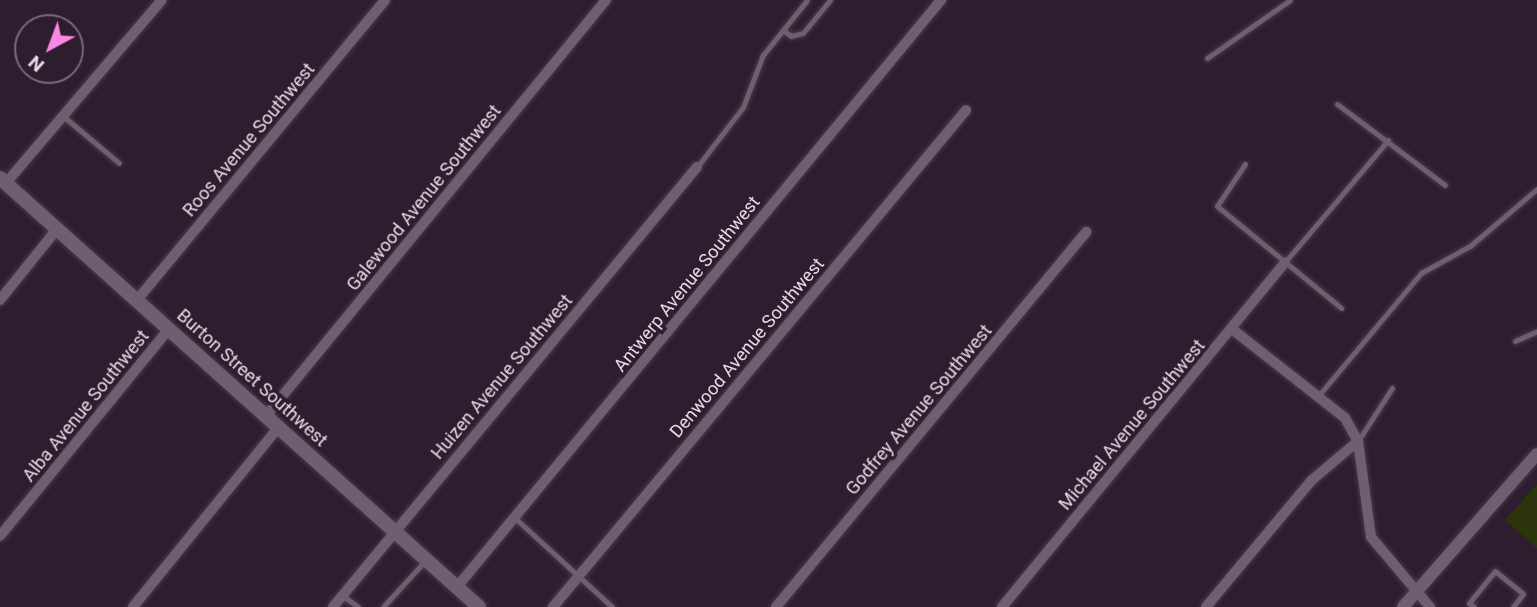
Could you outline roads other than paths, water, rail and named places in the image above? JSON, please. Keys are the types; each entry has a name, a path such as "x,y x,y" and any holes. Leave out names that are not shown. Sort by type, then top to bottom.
{"main road":[{"name":"Burton Street Southwest","path":"3,180 479,607"}],"street":[{"path":"3,180 63,116 162,0"},
{"name":"Roos Avenue Southwest","path":"137,300 385,0"},
{"name":"Galewood Avenue Southwest","path":"266,416 606,0"},
{"name":"Antwerp Avenue Southwest","path":"457,587 941,0"},
{"name":"Denwood Avenue Southwest","path":"553,607 966,110"},
{"name":"Huizen Avenue Southwest","path":"333,607 697,167"},
{"path":"0,300 57,229"},
{"name":"Godfrey Avenue Southwest","path":"776,607 1086,232"},
{"name":"Michael Avenue Southwest","path":"1002,607 1285,262"},
{"name":"Alba Avenue Southwest","path":"0,536 169,329"},
{"path":"1232,329 1319,394 1345,418 1357,441 1371,537 1419,587 1430,607"},
{"path":"133,607 279,427"},
{"path":"1206,607 1303,489 1357,441"},
{"path":"1403,607 1537,454"}],"lane":[{"path":"697,167 743,107 760,61 807,0"},
{"path":"783,30 791,36 803,33 830,0"},
{"path":"1207,58 1290,0"},
{"path":"1337,104 1445,184"},
{"path":"63,116 119,163"},
{"path":"1285,262 1388,140"},
{"path":"1245,164 1217,206 1341,308"},
{"path":"1319,394 1421,273 1470,246 1537,189"},
{"path":"1515,341 1537,331"},
{"path":"1357,441 1392,388"},
{"path":"515,518 612,607"},
{"path":"383,607 427,560"},
{"path":"1474,607 1469,603 1495,571 1523,594 1513,607"},
{"path":"342,595 358,607"}]}
